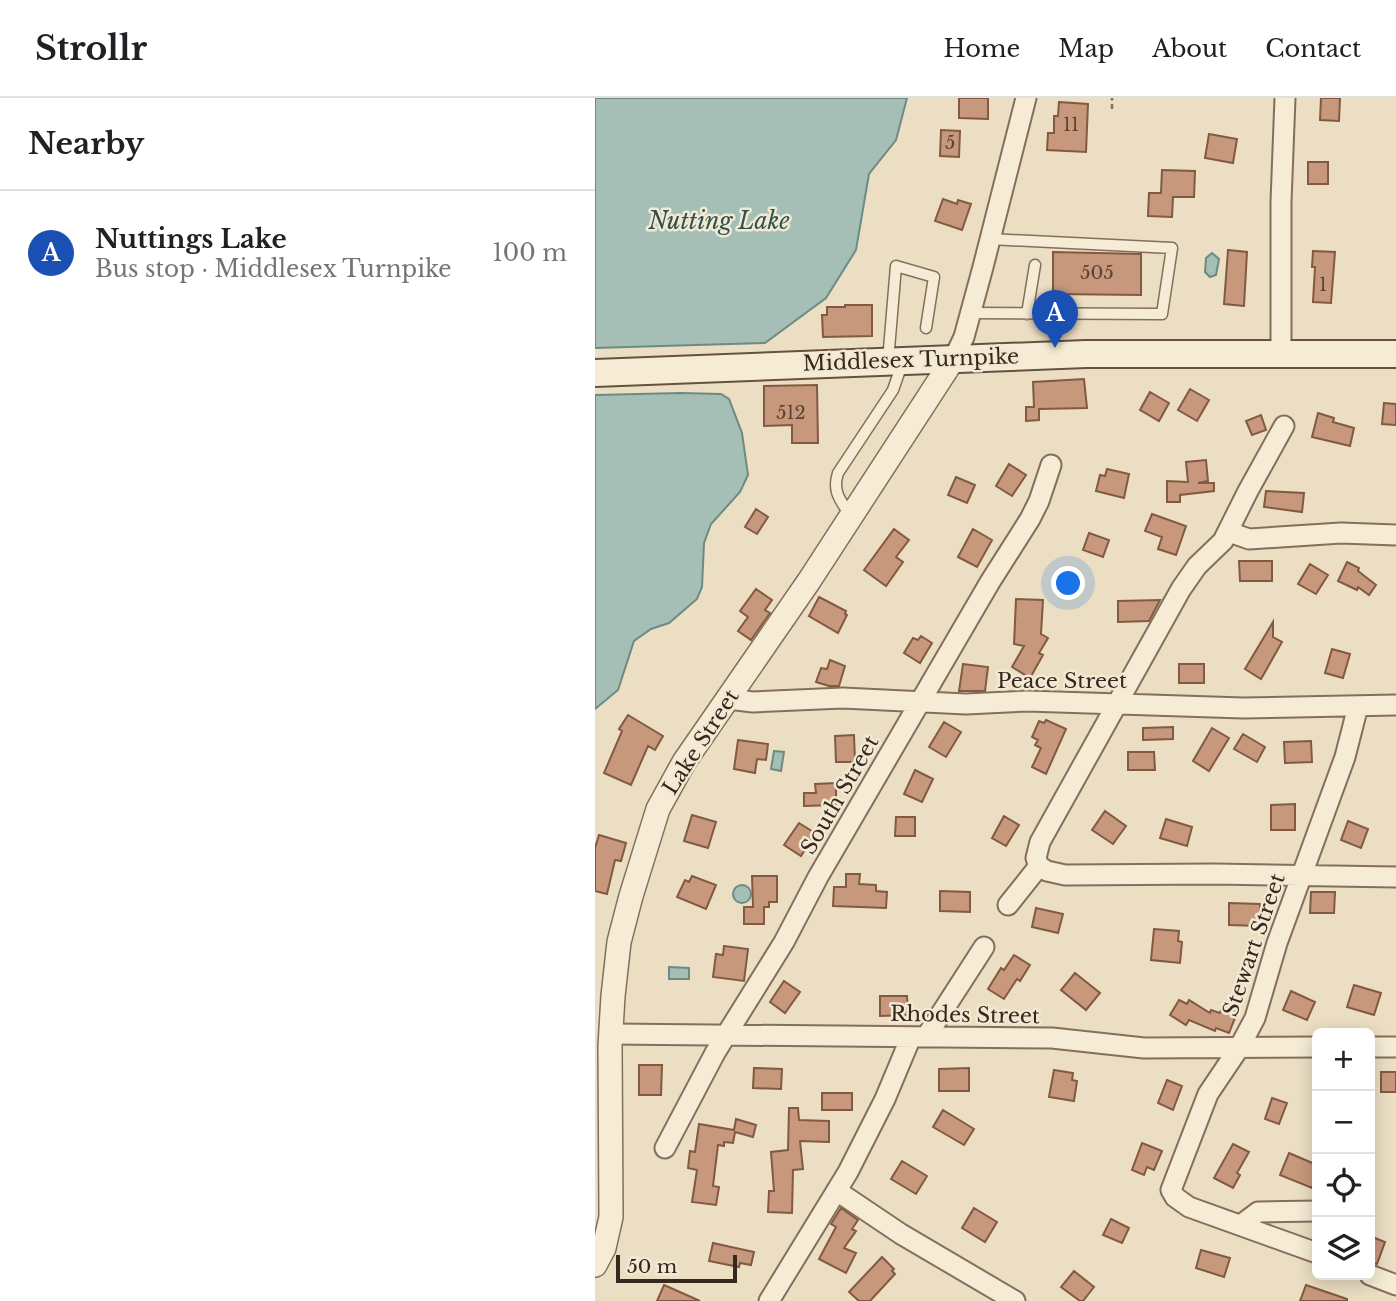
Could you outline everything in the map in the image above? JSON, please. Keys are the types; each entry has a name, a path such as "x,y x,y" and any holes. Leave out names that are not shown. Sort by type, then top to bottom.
{"main road":[{"name":"Middlesex Turnpike","path":"595,373 1086,354 1396,354"}],"street":[{"path":"954,358 971,313 1026,98"},
{"path":"1281,353 1281,202 1285,98"},
{"name":"Lake Street","path":"595,1265 604,1248 611,1217 611,1034 619,942 652,827 674,777 852,518 954,358"},
{"path":"1284,426 1223,541 1197,566 1181,589 1040,842 1036,858 1039,866 1047,871 1065,875 1396,877"},
{"name":"South Street","path":"664,1148 726,1035 784,942 818,877 989,582 1030,519 1051,465"},
{"path":"1229,531 1249,539 1341,533 1396,535"},
{"name":"Peace Street","path":"728,699 753,702 801,699 966,704 1027,701 1243,708 1396,705"},
{"name":"Stewart Street","path":"1242,1224 1189,1207 1175,1197 1171,1190 1208,1094 1240,1048 1261,1002 1277,943 1345,757 1358,706"},
{"path":"1008,905 1039,866"},
{"path":"769,1301 837,1191 919,1037 984,947"},
{"name":"Rhodes Street","path":"611,1034 1052,1038 1144,1048 1312,1047"},
{"path":"1375,1047 1396,1046"},
{"path":"837,1191 901,1234 1015,1301"},
{"path":"1242,1224 1258,1212 1312,1211"},
{"path":"1242,1224 1312,1252"},
{"path":"1375,1277 1396,1285"}],"lane":[{"path":"971,313 1162,314 1172,248 990,239"},
{"path":"1027,314 1035,265"},
{"path":"852,518 835,492 838,473 893,390 896,266 934,277 926,328"}],"path":[{"path":"1112,98 1112,109"}],"water":[{"name":"Nutting Lake","path":"595,98 907,98 896,140 869,174 856,250 826,298 765,343 595,348"},
{"path":"1212,253 1219,259 1216,275 1210,277 1205,272 1206,258"},
{"path":"721,394 729,399 742,433 748,475 740,492 711,524 704,543 702,587 697,599 669,623 651,629 634,641 618,690 595,709 595,395"},
{"path":"774,751 784,752 781,771 771,769"},
{"path":"742,885 748,888 751,894 748,900 742,903 736,900 733,894 736,888"},
{"path":"669,967 689,968 689,979 669,979"}],"building":[{"path":"959,98 988,98 988,119 959,118"},
{"path":"1321,98 1340,98 1339,121 1320,120"},
{"path":"1059,102 1088,104 1086,152 1047,150 1048,133 1054,133 1054,116 1058,116"},
{"path":"941,130 960,131 959,157 940,156"},
{"path":"1209,134 1237,139 1233,163 1205,158"},
{"path":"1308,162 1328,162 1328,184 1308,184"},
{"path":"1162,170 1195,171 1194,197 1173,197 1172,217 1148,216 1149,193 1161,193"},
{"path":"943,199 957,204 958,200 971,204 962,230 935,221"},
{"path":"1228,250 1247,252 1244,306 1224,304"},
{"path":"1313,251 1335,252 1331,303 1313,302"},
{"path":"1053,252 1141,254 1141,295 1053,294"},
{"path":"872,305 872,336 823,337 822,315 827,315 827,307"},
{"path":"1084,379 1087,408 1039,409 1039,420 1026,421 1026,407 1034,407 1033,382"},
{"path":"817,385 818,443 792,443 792,425 764,426 764,386"},
{"path":"1190,389 1209,400 1197,421 1178,410"},
{"path":"1150,392 1169,403 1159,421 1140,410"},
{"path":"1384,403 1396,404 1396,425 1382,424"},
{"path":"1318,413 1334,418 1333,422 1354,428 1350,446 1312,437"},
{"path":"1261,415 1266,430 1252,435 1246,421"},
{"path":"1206,460 1208,481 1198,483 1214,483 1214,491 1180,495 1180,502 1167,502 1167,481 1188,482 1186,462"},
{"path":"1009,464 1026,475 1012,496 996,486"},
{"path":"1107,469 1129,474 1124,498 1096,491 1100,475 1105,476"},
{"path":"956,477 975,485 967,503 948,495"},
{"path":"1266,491 1304,493 1302,512 1264,507"},
{"path":"756,509 768,517 757,534 745,527"},
{"path":"1152,514 1186,526 1176,555 1158,549 1162,537 1145,531"},
{"path":"894,529 909,540 896,557 903,562 886,586 864,570"},
{"path":"973,529 992,540 977,567 958,557"},
{"path":"1089,533 1109,540 1103,557 1083,550"},
{"path":"1239,561 1272,561 1272,581 1240,581"},
{"path":"1347,562 1359,568 1358,571 1376,585 1369,595 1358,587 1357,590 1338,581"},
{"path":"1310,564 1328,575 1316,594 1298,584"},
{"path":"756,589 772,600 765,610 770,613 751,640 738,631 748,617 740,611"},
{"path":"819,597 846,611 847,615 838,633 809,616"},
{"path":"1016,599 1043,600 1041,634 1048,638 1039,653 1043,655 1030,678 1012,667 1024,646 1014,644"},
{"path":"1160,600 1149,621 1118,622 1118,601"},
{"path":"1273,622 1273,637 1282,642 1261,679 1245,669"},
{"path":"921,636 932,643 920,663 904,653 913,638 918,640"},
{"path":"1332,649 1350,654 1343,678 1325,673"},
{"path":"830,660 845,666 839,686 816,682 821,668 827,669"},
{"path":"963,664 988,667 985,691 959,691"},
{"path":"1179,664 1204,664 1204,683 1179,683"},
{"path":"628,715 663,736 655,750 648,746 631,785 604,773 622,731 619,729"},
{"path":"1046,720 1066,729 1046,774 1032,767 1041,748 1035,745 1038,740 1032,737 1039,721 1044,723"},
{"path":"944,722 961,732 946,757 929,747"},
{"path":"1173,727 1173,739 1143,740 1143,728"},
{"path":"1212,728 1229,738 1209,771 1193,761"},
{"path":"1243,734 1265,747 1257,762 1234,749"},
{"path":"854,735 855,762 836,762 835,736"},
{"path":"738,740 768,744 766,760 757,759 755,773 734,769"},
{"path":"1311,741 1312,762 1285,763 1284,742"},
{"path":"1128,752 1154,752 1155,770 1128,770"},
{"path":"915,770 933,779 922,802 904,794"},
{"path":"836,783 836,805 804,806 804,793 816,793 815,784"},
{"path":"1295,804 1295,830 1271,830 1271,805"},
{"path":"1105,811 1126,826 1113,844 1092,830"},
{"path":"692,815 716,822 708,848 684,841"},
{"path":"1004,816 1019,825 1006,846 992,838"},
{"path":"896,817 915,817 915,836 895,836"},
{"path":"1166,819 1192,827 1187,846 1160,838"},
{"path":"1348,821 1368,829 1361,848 1341,840"},
{"path":"799,823 815,833 801,856 784,845"},
{"path":"599,835 626,843 621,861 615,860 607,894 595,891 595,848"},
{"path":"846,874 860,874 859,884 876,885 876,891 887,892 886,908 833,906 834,887 846,887"},
{"path":"692,876 716,885 706,909 677,897 685,880 689,882"},
{"path":"752,876 777,876 777,902 769,902 769,907 764,907 764,924 744,924 744,907 753,907"},
{"path":"940,891 970,892 970,912 940,911"},
{"path":"1311,892 1335,892 1334,913 1310,913"},
{"path":"1229,903 1260,904 1260,926 1229,925"},
{"path":"1036,908 1063,914 1058,933 1032,927"},
{"path":"1154,929 1179,931 1178,941 1182,942 1180,963 1151,960"},
{"path":"724,946 748,949 744,981 713,977 716,954 723,955"},
{"path":"1014,955 1030,965 1004,999 988,989 1001,968 1004,970"},
{"path":"1075,973 1100,993 1086,1010 1061,990"},
{"path":"784,981 800,992 785,1013 770,1002"},
{"path":"1354,985 1381,993 1374,1015 1347,1007"},
{"path":"1291,991 1315,1002 1307,1020 1283,1010"},
{"path":"880,996 907,996 908,1015 880,1016"},
{"path":"1179,1000 1187,1004 1189,1000 1210,1013 1211,1010 1220,1013 1224,1002 1239,1008 1229,1033 1216,1028 1215,1031 1189,1020 1186,1025 1170,1015"},
{"path":"639,1065 662,1065 661,1095 639,1095"},
{"path":"754,1068 782,1069 781,1089 753,1088"},
{"path":"969,1068 969,1091 939,1091 939,1069"},
{"path":"1054,1070 1073,1073 1072,1080 1077,1081 1074,1101 1049,1097"},
{"path":"1381,1072 1396,1072 1396,1092 1381,1092"},
{"path":"1167,1080 1182,1086 1173,1110 1158,1103"},
{"path":"822,1093 852,1093 852,1110 822,1110"},
{"path":"1272,1098 1287,1103 1279,1124 1265,1119"},
{"path":"789,1108 798,1108 799,1120 829,1121 829,1142 800,1141 803,1169 793,1170 792,1213 768,1212 769,1191 774,1191 771,1152 788,1150"},
{"path":"943,1110 974,1129 964,1145 933,1127"},
{"path":"736,1119 756,1125 753,1137 735,1132 733,1143 724,1142 724,1146 718,1145 713,1186 719,1187 716,1205 692,1202 697,1170 688,1168 690,1151 695,1152 699,1124 734,1130"},
{"path":"1142,1143 1162,1151 1154,1170 1147,1167 1144,1175 1132,1170"},
{"path":"1233,1144 1249,1152 1237,1173 1240,1175 1233,1188 1214,1178"},
{"path":"1289,1153 1312,1163 1312,1188 1280,1175"},
{"path":"902,1161 927,1176 916,1194 891,1179"},
{"path":"841,1208 858,1220 852,1229 856,1231 844,1248 856,1253 846,1273 819,1259 836,1227 831,1224"},
{"path":"974,1208 997,1222 985,1242 962,1228"},
{"path":"1111,1219 1129,1228 1122,1243 1103,1235"},
{"path":"1375,1238 1385,1242 1375,1264"},
{"path":"713,1243 754,1252 751,1265 740,1263 739,1267 709,1261"},
{"path":"1201,1250 1230,1258 1224,1277 1196,1268"},
{"path":"882,1257 894,1269 892,1271 895,1274 870,1301 859,1301 849,1292"},
{"path":"1074,1271 1094,1287 1083,1301 1061,1287"},
{"path":"664,1285 700,1301 657,1301"},
{"path":"1306,1285 1347,1299 1347,1301 1300,1301"}],"place":[{"name":"Nuttings Lake","path":"1055,348"}]}
